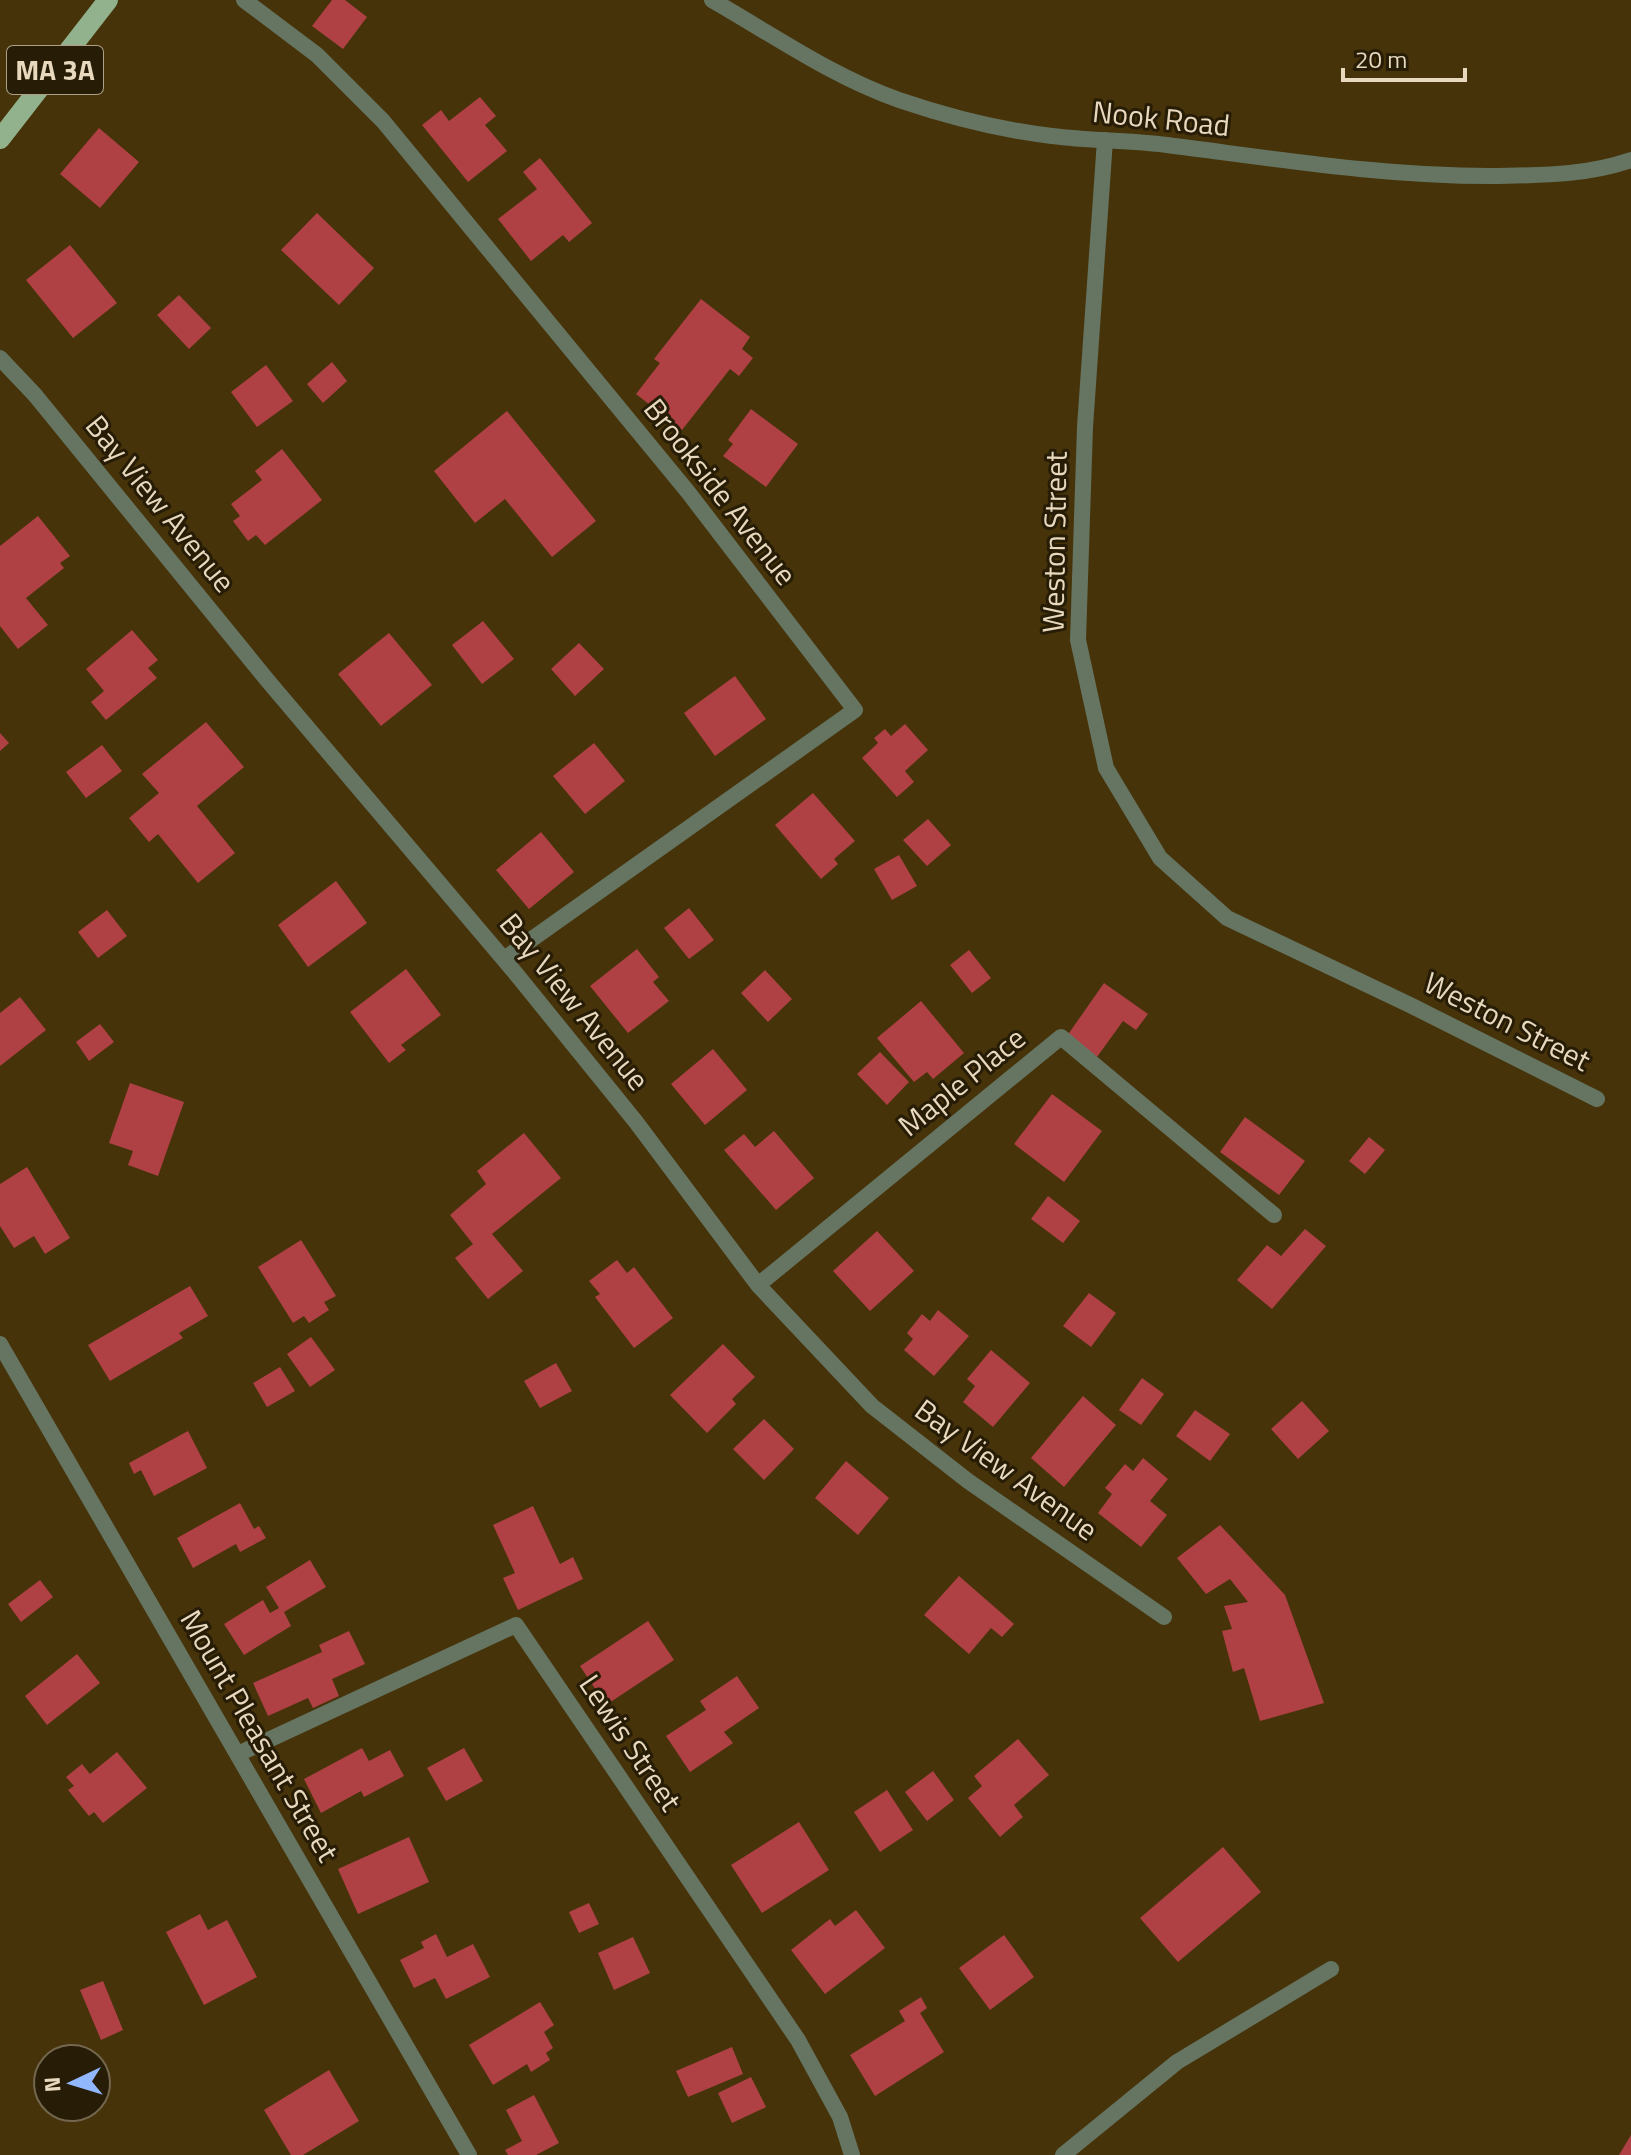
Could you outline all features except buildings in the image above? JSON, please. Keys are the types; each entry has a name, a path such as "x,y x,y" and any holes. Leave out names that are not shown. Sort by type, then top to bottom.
{"main road":[{"name":"MA 3A","path":"0,139 108,0"}],"street":[{"name":"Brookside Avenue","path":"244,0 317,55 383,121 688,492 855,710 504,959"},
{"name":"Nook Road","path":"712,0 833,70 896,99 961,119 1021,132 1159,144 1349,169 1427,175 1565,175 1591,172 1631,160"},
{"name":"Weston Street","path":"1105,140 1085,427 1078,640 1106,768 1160,858 1227,918 1597,1099"},
{"name":"Bay View Avenue","path":"0,358 35,395 268,681 504,959 636,1122 758,1285 872,1406 968,1481 1164,1617"},
{"name":"Maple Place","path":"758,1285 1061,1037 1274,1215"},
{"name":"Mount Pleasant Street","path":"0,1344 469,2155"},
{"name":"Lewis Street","path":"238,1754 516,1625 798,2040 840,2117 852,2155"},
{"path":"1063,2155 1177,2062 1331,1969"}]}
